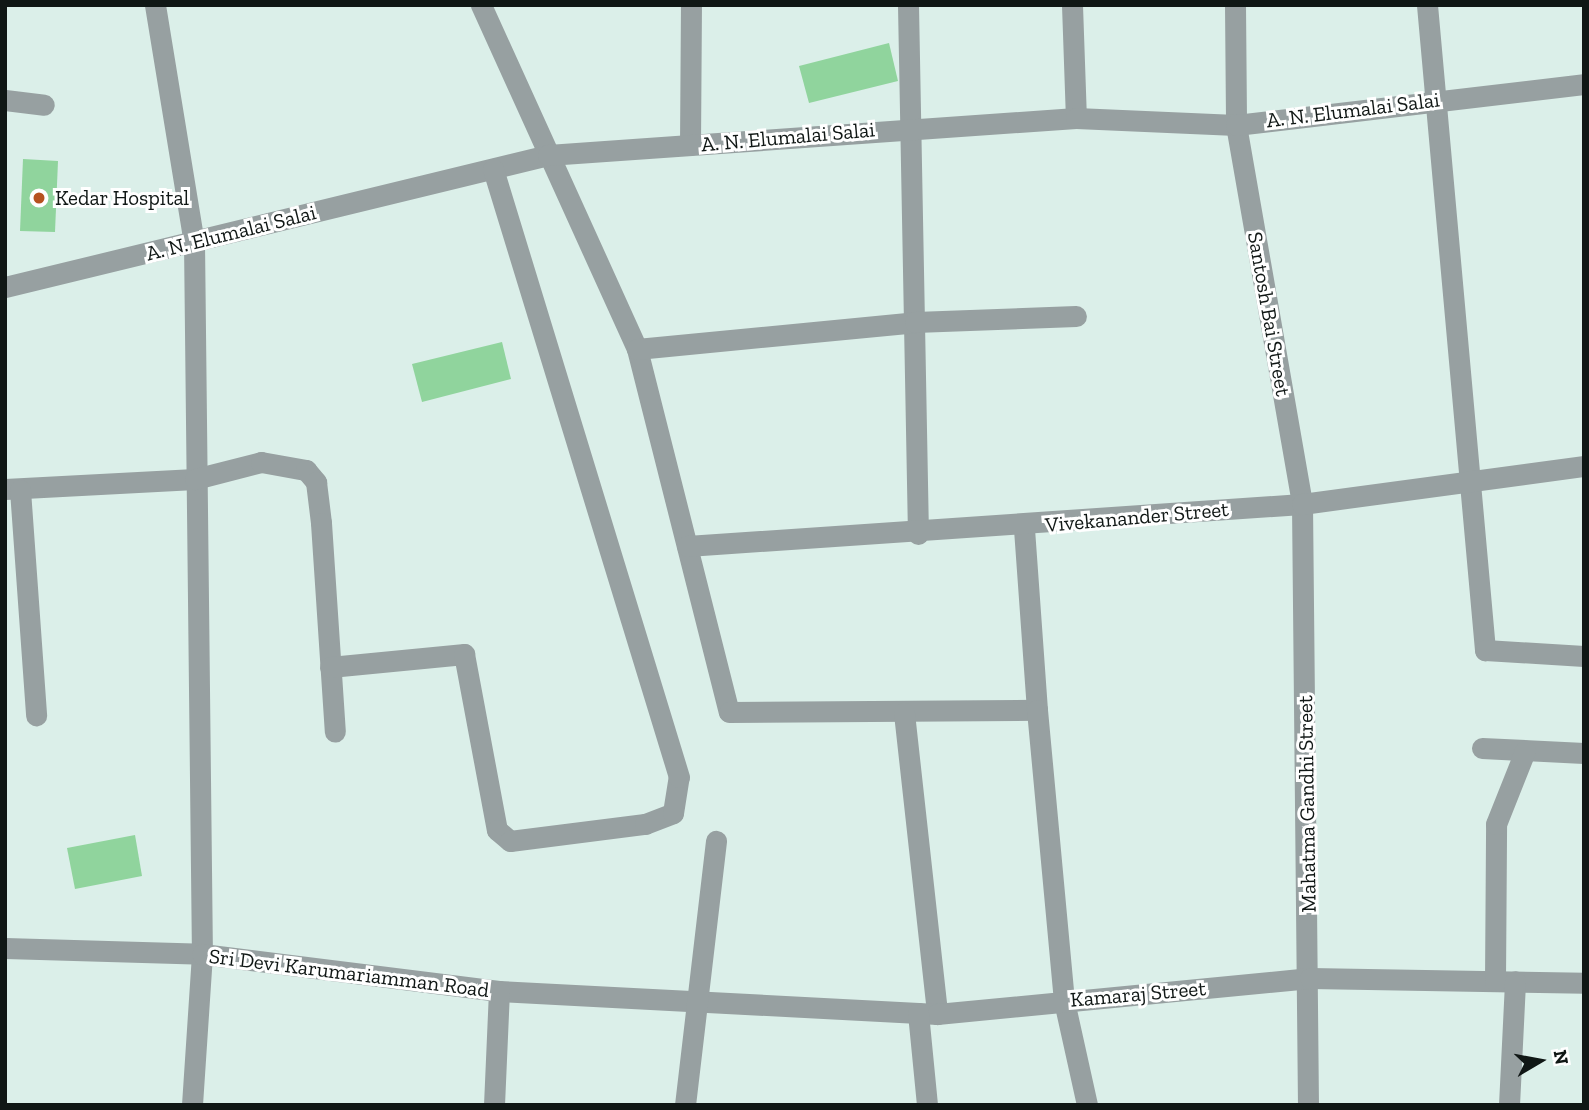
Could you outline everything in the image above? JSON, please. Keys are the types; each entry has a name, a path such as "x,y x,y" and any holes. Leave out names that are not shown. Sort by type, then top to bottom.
{"street":[{"path":"155,5 194,242 202,954 192,1105"},
{"path":"481,5 637,349 729,712 904,713 1037,710"},
{"path":"690,145 691,5"},
{"path":"908,5 918,534"},
{"path":"1072,5 1076,118"},
{"name":"Santosh Bai Street","path":"1235,5 1236,125 1302,504"},
{"path":"1427,5 1467,480 1485,650 1584,656"},
{"name":"A. N. Elumalai Salai","path":"5,287 548,155 911,127 1076,118 1236,125 1436,99 1584,84"},
{"path":"5,100 44,105"},
{"path":"330,667 464,654 497,830 510,841 645,824 673,813 679,777 493,169"},
{"path":"637,349 915,322 1076,316"},
{"path":"36,715 13,489 195,478 261,463 306,470 316,482 335,732"},
{"name":"Vivekanander Street","path":"687,546 1024,527 1302,504 1584,466"},
{"name":"Mahatma Gandhi Street","path":"1302,504 1310,978 1308,1105"},
{"path":"1024,527 1037,710 1064,1002 1087,1105"},
{"path":"904,713 928,1014 927,1105"},
{"path":"1482,748 1584,753"},
{"path":"1509,1105 1496,824 1525,751"},
{"path":"685,1105 692,1002 716,841"},
{"name":"Sri Devi Karumariamman Road","path":"5,948 202,954 499,991 692,1002"},
{"name":"Kamaraj Street","path":"692,1002 928,1014 1310,978 1584,983"},
{"path":"494,1105 499,991"}],"building":[{"path":"889,43 898,81 809,103 799,66"},
{"path":"23,159 58,161 55,232 20,231"},
{"path":"502,342 511,379 422,402 412,364"},
{"path":"135,835 142,876 75,889 67,848"}],"place":[{"name":"Kedar Hospital","path":"39,198"}]}
